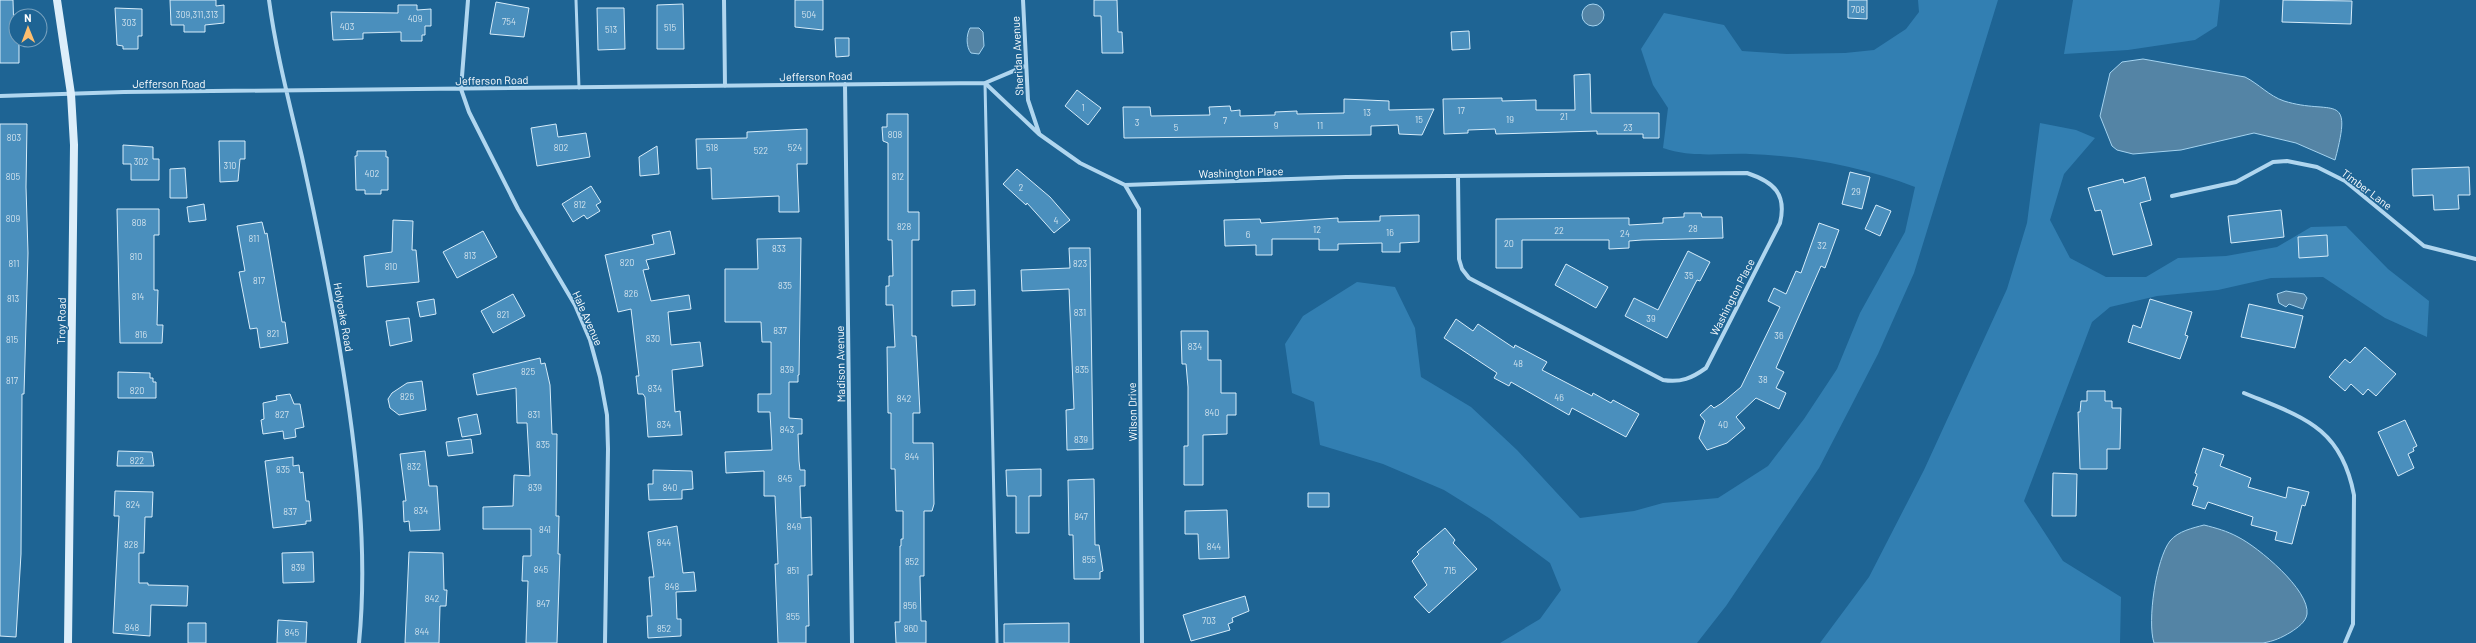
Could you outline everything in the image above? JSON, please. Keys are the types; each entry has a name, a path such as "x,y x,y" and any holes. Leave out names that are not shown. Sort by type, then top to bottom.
{"main road":[{"name":"Troy Road","path":"56,0 71,94 74,145 68,643"}],"street":[{"name":"Holyoake Road","path":"269,0 287,92 329,284 344,373 360,497 363,558 359,643"},
{"name":"Hale Avenue","path":"468,0 461,89 472,123 518,209 575,305 590,340 600,377 607,415 608,448 605,643"},
{"path":"724,0 725,86"},
{"name":"Sheridan Avenue","path":"1023,0 1025,66 1028,100 1039,134"},
{"name":"Jefferson Road","path":"0,96 985,83 1025,66"},
{"path":"985,83 1039,134"},
{"name":"Madison Avenue","path":"845,84 852,643"},
{"name":"Washington Place","path":"1039,134 1080,163 1125,185 1458,176 1748,173 1762,178 1774,187 1781,199 1782,211 1780,223 1706,368 1694,377 1682,381 1669,381 1663,380 1469,278 1462,269 1459,260 1458,176"},
{"name":"Timber Lane","path":"2172,196 2236,182 2273,162 2287,161 2317,167 2345,181 2424,246 2476,259"},
{"name":"Wilson Drive","path":"1125,185 1139,209 1142,643"},
{"path":"2244,393 2302,418 2316,426 2329,438 2342,455 2350,474 2354,495 2353,624 2345,643"}],"lane":[{"path":"576,0 579,88"},
{"path":"985,83 997,643"}],"shaded area":[{"path":"1918,0 1998,0 1914,273 1878,354 1819,468 1726,606 1697,643 1500,643 1540,619 1561,590 1550,563 1489,518 1444,490 1383,464 1320,445 1314,402 1292,393 1285,344 1303,316 1357,282 1395,287 1415,328 1421,377 1471,407 1517,450 1580,518 1634,511 1663,503 1718,498 1768,466 1804,419 1837,369 1860,313 1905,232 1915,187 1855,168 1813,160 1771,155 1695,154 1663,148 1668,108 1653,85 1641,49 1664,13 1724,25 1742,51 1787,54 1845,53 1874,50 1906,29 1919,12"},
{"path":"2073,0 2220,0 2217,26 2195,40 2128,50 2064,54"},
{"path":"1589,4 1597,4 1604,11 1604,19 1597,26 1589,26 1582,19 1582,11"},
{"path":"970,28 979,28 983,32 984,46 979,54 971,53 968,48 967,37"},
{"path":"2143,59 2245,77 2284,101 2335,110 2340,114 2342,123 2335,160 2296,143 2254,133 2181,150 2133,154 2117,150 2112,146 2100,116 2110,73 2122,62"},
{"path":"2040,123 2076,130 2095,138 2064,174 2050,220 2070,258 2106,277 2146,277 2178,258 2226,256 2277,247 2311,227 2346,226 2388,269 2429,301 2427,337 2385,318 2323,277 2271,278 2218,290 2157,296 2110,307 2092,322 2024,501 2063,561 2121,597 2120,643 1820,643 1869,577 1924,470 2007,289 2027,223"},
{"path":"2286,291 2304,294 2307,298 2303,309 2289,304 2286,307 2279,303 2277,294"},
{"path":"2204,525 2230,533 2247,542 2281,570 2292,582 2306,604 2307,614 2305,620 2281,638 2263,643 2154,643 2152,633 2152,606 2157,575 2165,550 2170,541 2177,535 2186,530"}],"building":[{"path":"0,0 13,0 13,8 8,8 8,48 19,48 19,63 0,63"},
{"path":"170,0 216,0 216,6 224,5 224,23 205,25 205,32 184,32 184,25 171,25"},
{"path":"795,0 823,0 823,30 795,27"},
{"path":"1094,0 1117,0 1118,32 1122,32 1123,53 1102,53 1101,16 1094,16"},
{"path":"1848,0 1867,0 1867,19 1848,18"},
{"path":"2283,0 2352,1 2351,24 2282,22"},
{"path":"496,2 529,8 524,37 490,34"},
{"path":"683,4 684,49 657,49 657,5"},
{"path":"398,5 417,5 417,10 431,9 431,26 425,26 425,35 422,35 422,41 401,41 401,32 363,33 363,39 333,40 331,12 398,13"},
{"path":"115,8 142,9 142,36 138,36 138,49 123,49 123,46 117,45"},
{"path":"597,8 624,8 625,49 598,50"},
{"path":"1469,31 1470,49 1452,50 1451,32"},
{"path":"835,38 849,38 849,56 836,57"},
{"path":"1590,74 1591,113 1659,113 1659,138 1643,138 1643,134 1597,134 1597,131 1496,134 1495,129 1468,130 1468,133 1444,134 1443,99 1502,98 1502,101 1536,100 1536,110 1575,110 1574,75"},
{"path":"1077,90 1101,108 1088,125 1065,106"},
{"path":"1344,99 1389,101 1389,110 1434,109 1422,135 1399,134 1398,125 1371,126 1371,135 1124,138 1123,107 1150,107 1151,116 1210,115 1209,107 1230,106 1231,111 1240,110 1240,116 1275,115 1275,112 1297,111 1297,114 1344,113"},
{"path":"887,114 908,114 908,212 919,212 919,240 912,240 912,336 916,336 920,413 913,413 913,443 933,443 934,504 932,511 924,511 924,576 920,576 921,621 926,621 926,643 896,643 895,622 900,622 900,546 901,539 903,539 903,511 896,511 895,469 891,469 891,413 888,413 887,347 895,347 893,305 886,305 886,286 889,286 889,276 893,276 892,240 888,240 888,143 883,141 882,127 887,127"},
{"path":"0,124 27,124 26,187 28,253 24,394 22,394 21,554 16,637 0,636"},
{"path":"556,124 558,137 586,133 590,157 537,166 531,128"},
{"path":"807,129 807,164 797,164 799,212 779,212 779,196 712,199 711,168 697,169 696,139 747,138 747,132"},
{"path":"219,141 245,141 245,159 240,159 238,181 220,182"},
{"path":"123,145 153,147 153,159 159,159 159,180 131,180 131,164 123,164"},
{"path":"657,146 659,174 640,176 639,157"},
{"path":"357,151 386,151 386,157 388,157 388,190 381,190 381,194 365,194 365,190 356,190 355,156 357,156"},
{"path":"2469,167 2470,195 2458,195 2459,209 2434,210 2433,195 2413,196 2412,169"},
{"path":"185,168 187,198 170,198 170,169"},
{"path":"1017,169 1050,197 1070,220 1054,233 1027,203 1026,205 1003,184"},
{"path":"1850,172 1870,177 1862,209 1842,204"},
{"path":"2145,177 2151,200 2140,203 2152,245 2113,255 2101,210 2095,211 2088,188 2123,179 2124,183"},
{"path":"591,186 601,202 596,205 600,211 587,219 584,215 573,222 562,204"},
{"path":"204,204 206,220 189,222 187,207"},
{"path":"1876,205 1891,211 1880,236 1865,229"},
{"path":"117,209 159,209 159,235 154,235 154,290 158,290 157,325 163,325 162,343 120,343"},
{"path":"2281,210 2284,237 2231,243 2228,216"},
{"path":"1684,213 1701,213 1702,217 1722,217 1723,238 1629,241 1629,248 1609,249 1609,240 1522,240 1522,268 1496,268 1496,219 1629,218 1629,225 1663,223 1663,218 1684,217"},
{"path":"1419,215 1419,242 1400,243 1400,252 1382,252 1382,243 1338,244 1338,250 1319,250 1319,239 1272,239 1272,255 1256,255 1256,245 1225,246 1224,220 1260,219 1261,223 1338,218 1338,222 1380,221 1380,216"},
{"path":"393,220 413,221 412,250 416,250 419,282 367,287 364,256 392,252"},
{"path":"262,222 265,234 267,233 282,322 285,322 288,343 260,348 257,328 250,329 239,272 245,271 237,226"},
{"path":"1819,223 1839,230 1825,268 1821,266 1776,368 1784,372 1776,388 1786,393 1779,409 1756,398 1736,417 1745,428 1727,443 1707,450 1699,438 1705,421 1700,415 1711,405 1714,408 1722,403 1741,387 1780,307 1768,301 1774,288 1786,294 1796,271 1801,273"},
{"path":"483,231 497,257 457,278 443,252"},
{"path":"670,231 675,254 646,260 649,269 643,270 651,301 689,295 691,309 668,312 671,345 700,342 703,366 672,370 675,412 680,411 682,435 648,437 645,397 643,394 638,394 636,376 639,376 631,309 618,312 605,255 654,244 652,235"},
{"path":"2327,235 2328,256 2299,258 2298,237"},
{"path":"801,238 799,375 798,382 789,382 789,418 802,419 802,434 798,434 800,470 805,470 805,486 800,486 801,518 811,517 812,575 808,575 809,626 806,626 806,643 778,643 775,564 778,564 775,496 764,496 764,471 726,473 725,452 772,450 770,412 758,412 758,394 771,394 771,342 762,342 761,322 725,322 725,269 758,269 757,239"},
{"path":"1069,248 1090,248 1093,449 1067,450 1066,410 1074,409 1069,289 1022,291 1021,270 1070,268"},
{"path":"1688,251 1710,262 1700,281 1697,280 1667,338 1625,316 1634,298 1658,310"},
{"path":"1566,264 1608,287 1596,308 1555,285"},
{"path":"975,290 975,305 952,306 952,291"},
{"path":"513,294 525,316 493,333 481,311"},
{"path":"434,299 436,314 420,317 417,302"},
{"path":"2150,299 2192,312 2185,335 2188,336 2180,359 2128,342 2133,325 2141,328"},
{"path":"2249,304 2303,316 2295,348 2241,337"},
{"path":"409,318 412,341 390,346 386,321"},
{"path":"1456,319 1473,331 1478,324 1514,348 1515,345 1547,362 1542,370 1592,396 1593,393 1611,403 1613,400 1639,414 1626,437 1572,408 1569,415 1511,382 1509,386 1494,378 1497,373 1444,338"},
{"path":"1181,331 1208,331 1208,360 1221,360 1221,393 1236,393 1236,415 1227,415 1227,434 1203,435 1203,485 1184,485 1184,446 1188,446 1188,387 1186,364 1182,364"},
{"path":"2365,347 2396,374 2376,396 2368,389 2363,395 2351,384 2345,391 2329,377 2345,359 2350,363"},
{"path":"540,358 541,364 545,363 550,385 552,434 557,434 556,516 559,516 558,554 560,554 557,643 526,643 528,581 522,581 523,556 531,556 531,529 483,529 483,507 513,506 514,475 530,476 527,423 517,423 516,388 477,395 473,374"},
{"path":"118,372 150,373 150,378 153,378 153,382 156,382 156,398 118,398"},
{"path":"422,381 426,410 399,415 390,408 388,399 392,393 407,383"},
{"path":"2087,391 2105,391 2105,401 2112,401 2112,408 2121,408 2120,449 2107,449 2107,469 2080,469 2078,412 2080,412 2081,401 2087,401"},
{"path":"290,394 294,404 300,404 304,427 295,429 296,437 284,439 283,431 263,434 261,420 264,419 263,403 277,400 276,396"},
{"path":"477,414 481,434 462,437 458,418"},
{"path":"2405,420 2417,446 2413,448 2414,451 2408,454 2414,468 2398,476 2378,432"},
{"path":"471,439 473,453 448,456 446,442"},
{"path":"2203,448 2224,455 2220,466 2251,478 2248,487 2286,498 2288,487 2309,492 2305,506 2302,505 2292,544 2275,540 2277,532 2251,525 2253,517 2208,502 2205,509 2192,505 2198,487 2193,485 2197,474 2195,473"},
{"path":"118,451 152,452 154,466 117,466"},
{"path":"425,451 429,486 437,486 440,530 410,531 409,521 404,522 403,501 406,501 400,454"},
{"path":"293,457 293,466 299,465 300,473 303,472 306,501 309,501 311,521 306,521 306,524 273,528 265,461"},
{"path":"1041,469 1041,496 1029,496 1029,533 1016,533 1016,496 1007,496 1006,470"},
{"path":"653,470 692,471 693,489 682,490 682,499 649,500 648,484 653,484"},
{"path":"2053,473 2077,474 2076,516 2052,516"},
{"path":"1094,479 1095,545 1099,545 1103,571 1100,572 1100,579 1074,579 1073,535 1069,535 1068,480"},
{"path":"115,491 153,492 152,517 145,517 144,553 139,553 139,583 148,583 148,585 188,586 187,606 151,605 150,636 113,633 119,516 114,516"},
{"path":"1308,493 1329,493 1329,507 1308,507"},
{"path":"1227,510 1229,558 1199,559 1198,534 1185,534 1185,511"},
{"path":"677,526 683,573 694,572 696,591 676,592 677,619 681,619 681,636 648,638 647,616 652,616 649,577 654,577 648,532"},
{"path":"1445,528 1455,540 1453,543 1477,569 1429,613 1414,597 1427,585 1412,561 1419,554 1417,552"},
{"path":"313,552 314,582 283,583 282,553"},
{"path":"409,552 443,553 444,590 447,590 446,606 440,606 439,643 405,643"},
{"path":"1245,596 1249,611 1232,618 1233,622 1228,624 1230,630 1191,641 1183,615"},
{"path":"278,620 307,622 306,643 277,643"},
{"path":"188,623 206,623 206,643 188,643"},
{"path":"1069,623 1069,643 1004,643 1004,624"}]}
